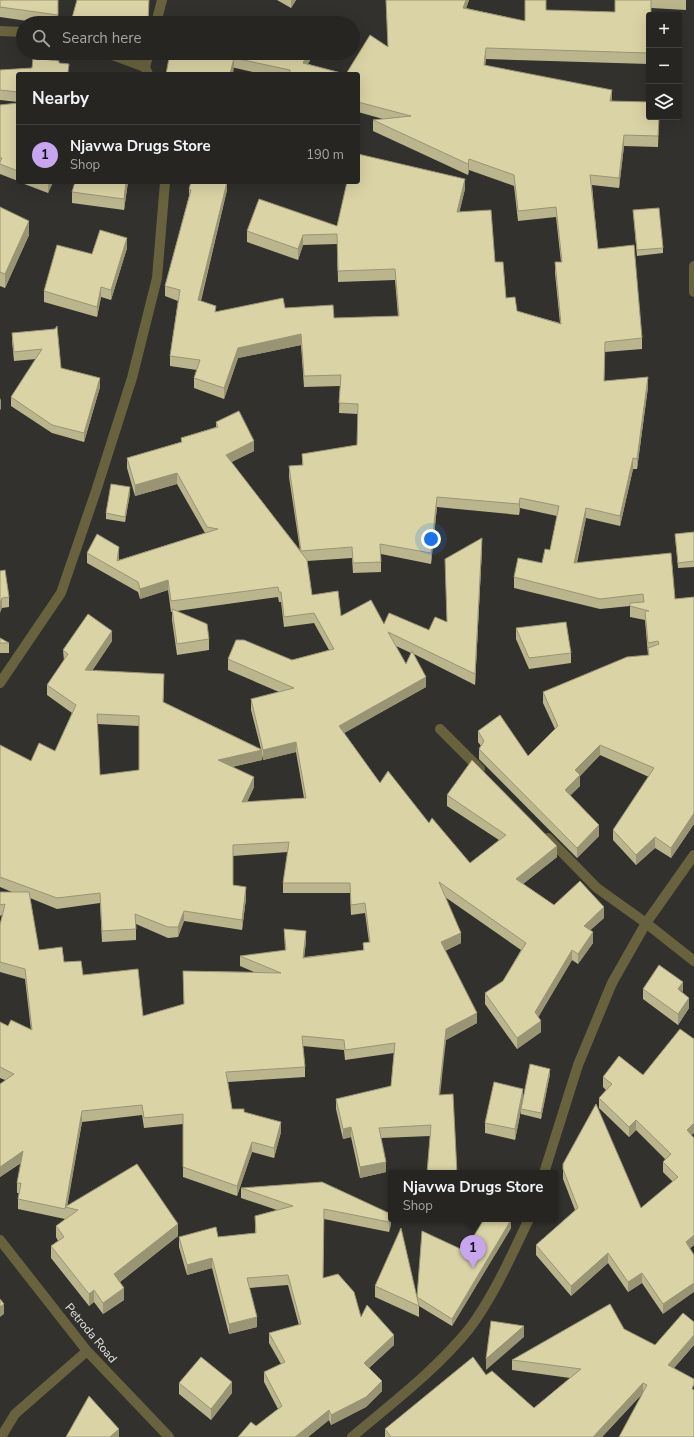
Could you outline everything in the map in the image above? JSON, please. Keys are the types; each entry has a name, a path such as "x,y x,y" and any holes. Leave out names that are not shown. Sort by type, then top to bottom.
{"street":[{"path":"158,16 162,0"},
{"path":"0,31 16,32"},
{"path":"123,60 147,71 148,60"},
{"path":"0,683 61,593 96,491 132,378 157,278 165,184"},
{"path":"694,266 694,292"},
{"path":"440,729 485,774"},
{"path":"541,831 597,888 646,923 694,961"},
{"path":"545,1170 578,1065 612,983 646,923 694,855"},
{"path":"352,1437 435,1364 469,1329 495,1288 528,1222"},
{"name":"Petroda Road","path":"0,1240 87,1350 169,1437"},
{"path":"1,1437 15,1414 87,1350"}],"building":[{"path":"0,0 58,0 58,15 0,7"},
{"path":"77,0 149,0 148,16 73,16"},
{"path":"386,0 466,0 463,8 525,21 525,0 546,0 546,10 615,12 615,0 651,0 651,12 646,12 646,53 486,48 484,65 612,90 610,101 646,102 646,120 659,120 658,136 624,135 619,178 590,175 598,249 634,245 642,338 605,342 604,381 648,377 637,459 633,458 620,516 586,508 574,563 671,553 675,599 694,597 694,813 671,848 655,837 636,855 613,830 654,768 600,745 575,770 580,775 565,790 599,825 577,848 479,749 484,741 478,731 500,715 528,756 558,726 543,692 627,657 649,655 648,648 659,644 658,641 648,643 645,611 649,611 630,606 630,603 644,602 643,594 600,599 514,577 518,558 542,563 545,549 550,550 559,506 520,498 519,504 437,497 431,553 380,544 381,562 353,563 352,547 301,551 289,466 303,465 302,454 357,445 358,404 339,403 341,375 304,376 301,334 238,348 224,388 194,378 200,360 170,356 180,290 165,286 191,190 189,189 190,184 227,184 198,300 216,306 215,312 283,298 285,308 333,305 334,318 399,316 395,269 338,271 337,234 303,235 298,249 247,231 259,199 337,226 347,184 360,184 360,154 465,179 457,212 491,210 495,262 503,262 506,298 515,297 517,311 561,324 555,262 562,262 556,207 518,211 514,175 469,159 468,164 373,120 411,116 360,103 360,72 347,72 355,60 360,60 360,51 370,35 388,47"},
{"path":"33,60 50,60 69,64 68,72 16,72 16,92 0,90 0,70 32,68"},
{"path":"169,60 234,60 230,72 166,72"},
{"path":"243,60 304,60 303,63 337,72 290,72 290,70"},
{"path":"16,103 16,170 0,164 2,158 0,158 0,105"},
{"path":"74,184 126,184 124,199 72,192"},
{"path":"0,207 29,221 5,274 0,272"},
{"path":"659,208 663,248 637,250 633,210"},
{"path":"100,230 127,238 111,290 101,287 97,307 44,291 57,245 92,254"},
{"path":"57,326 61,368 100,378 84,433 52,425 11,397 42,349 14,352 12,333 55,329"},
{"path":"239,411 254,441 226,455 307,560 312,595 338,591 341,616 371,600 384,624 389,613 429,630 435,617 447,622 445,559 482,538 475,674 388,632 406,664 412,651 426,677 339,726 380,783 388,771 429,823 432,818 470,863 506,835 447,795 472,760 557,846 516,879 554,905 580,881 604,907 584,926 593,932 578,954 572,950 535,1012 541,1021 517,1038 485,993 503,981 526,943 439,882 461,933 441,942 477,1013 446,1029 439,1095 453,1094 457,1170 427,1170 431,1125 379,1128 386,1162 360,1167 351,1127 343,1129 336,1099 391,1086 395,1043 345,1050 344,1040 302,1036 305,1067 226,1072 232,1109 244,1109 244,1112 281,1122 274,1148 252,1142 237,1186 183,1167 183,1114 144,1118 142,1105 82,1111 65,1209 18,1199 21,1183 17,1183 23,1151 0,1167 0,1084 14,1074 0,1067 0,1022 8,1026 11,1020 32,1030 25,969 0,962 0,925 5,904 0,905 0,892 29,892 39,950 62,947 64,962 81,961 83,975 138,969 143,1016 184,1004 183,971 281,973 240,956 286,950 284,929 306,931 303,958 364,950 363,943 370,942 365,903 351,905 350,883 283,883 289,842 233,845 233,885 246,887 242,920 184,911 178,927 168,927 135,914 136,929 102,931 100,893 57,898 0,877 0,745 31,761 39,743 55,751 76,705 47,685 68,654 63,650 88,614 112,631 85,670 164,674 163,702 262,750 218,760 254,777 242,802 306,798 296,742 263,750 251,699 294,688 228,659 236,640 244,640 292,660 334,649 314,613 284,617 281,592 279,592 278,587 171,601 168,580 140,589 138,582 87,553 97,534 119,547 117,561 218,529 207,527 177,473 135,485 127,458 182,442 181,438 218,427 216,422","holes":["97,714 139,716 139,770 100,775"]},
{"path":"111,484 130,487 125,517 106,513"},
{"path":"694,532 694,561 678,563 675,534"},
{"path":"5,570 9,597 2,598 0,603 0,571"},
{"path":"172,609 207,624 209,639 177,644"},
{"path":"566,622 571,653 529,658 516,628"},
{"path":"0,638 9,643 0,643"},
{"path":"659,965 683,982 678,989 689,998 678,1014 643,989"},
{"path":"680,1029 694,1039 694,1123 687,1130 694,1138 694,1235 686,1242 694,1255 694,1283 663,1304 642,1273 628,1282 608,1253 571,1286 536,1245 578,1208 563,1169 563,1164 596,1104 641,1208 678,1177 663,1162 671,1154 636,1120 629,1127 599,1098 612,1084 603,1077 619,1056 643,1075"},
{"path":"530,1064 550,1069 541,1113 521,1109"},
{"path":"494,1082 523,1089 515,1129 485,1123"},
{"path":"137,1164 178,1224 114,1274 124,1288 103,1303 94,1290 89,1294 51,1246 64,1237 56,1226 78,1210 65,1207"},
{"path":"322,1182 388,1213 388,1222 324,1209 323,1278 338,1274 354,1292 361,1317 367,1305 394,1335 364,1363 382,1381 366,1397 331,1415 329,1410 295,1437 238,1437 251,1422 256,1426 282,1406 264,1372 285,1362 269,1333 301,1324 288,1275 247,1278 257,1317 229,1324 212,1258 187,1265 179,1237 216,1227 218,1237 256,1233 255,1216 293,1206 241,1188"},
{"path":"482,1222 510,1222 452,1319 417,1297 422,1231 465,1251"},
{"path":"401,1228 419,1306 375,1286"},
{"path":"0,1299 4,1304 0,1307"},
{"path":"610,1304 624,1329 655,1345 683,1313 694,1322 694,1335 668,1365 694,1379 692,1389 694,1390 694,1437 619,1437 647,1385 643,1383 593,1437 391,1437 385,1429 473,1357 486,1375 492,1371 534,1408 581,1369 512,1360"},
{"path":"491,1321 524,1326 486,1359"},
{"path":"201,1357 232,1382 211,1409 179,1383"},
{"path":"89,1396 119,1429 110,1437 66,1437"}],"place":[{"name":"Njavwa Drugs Store","path":"473,1268"}]}
